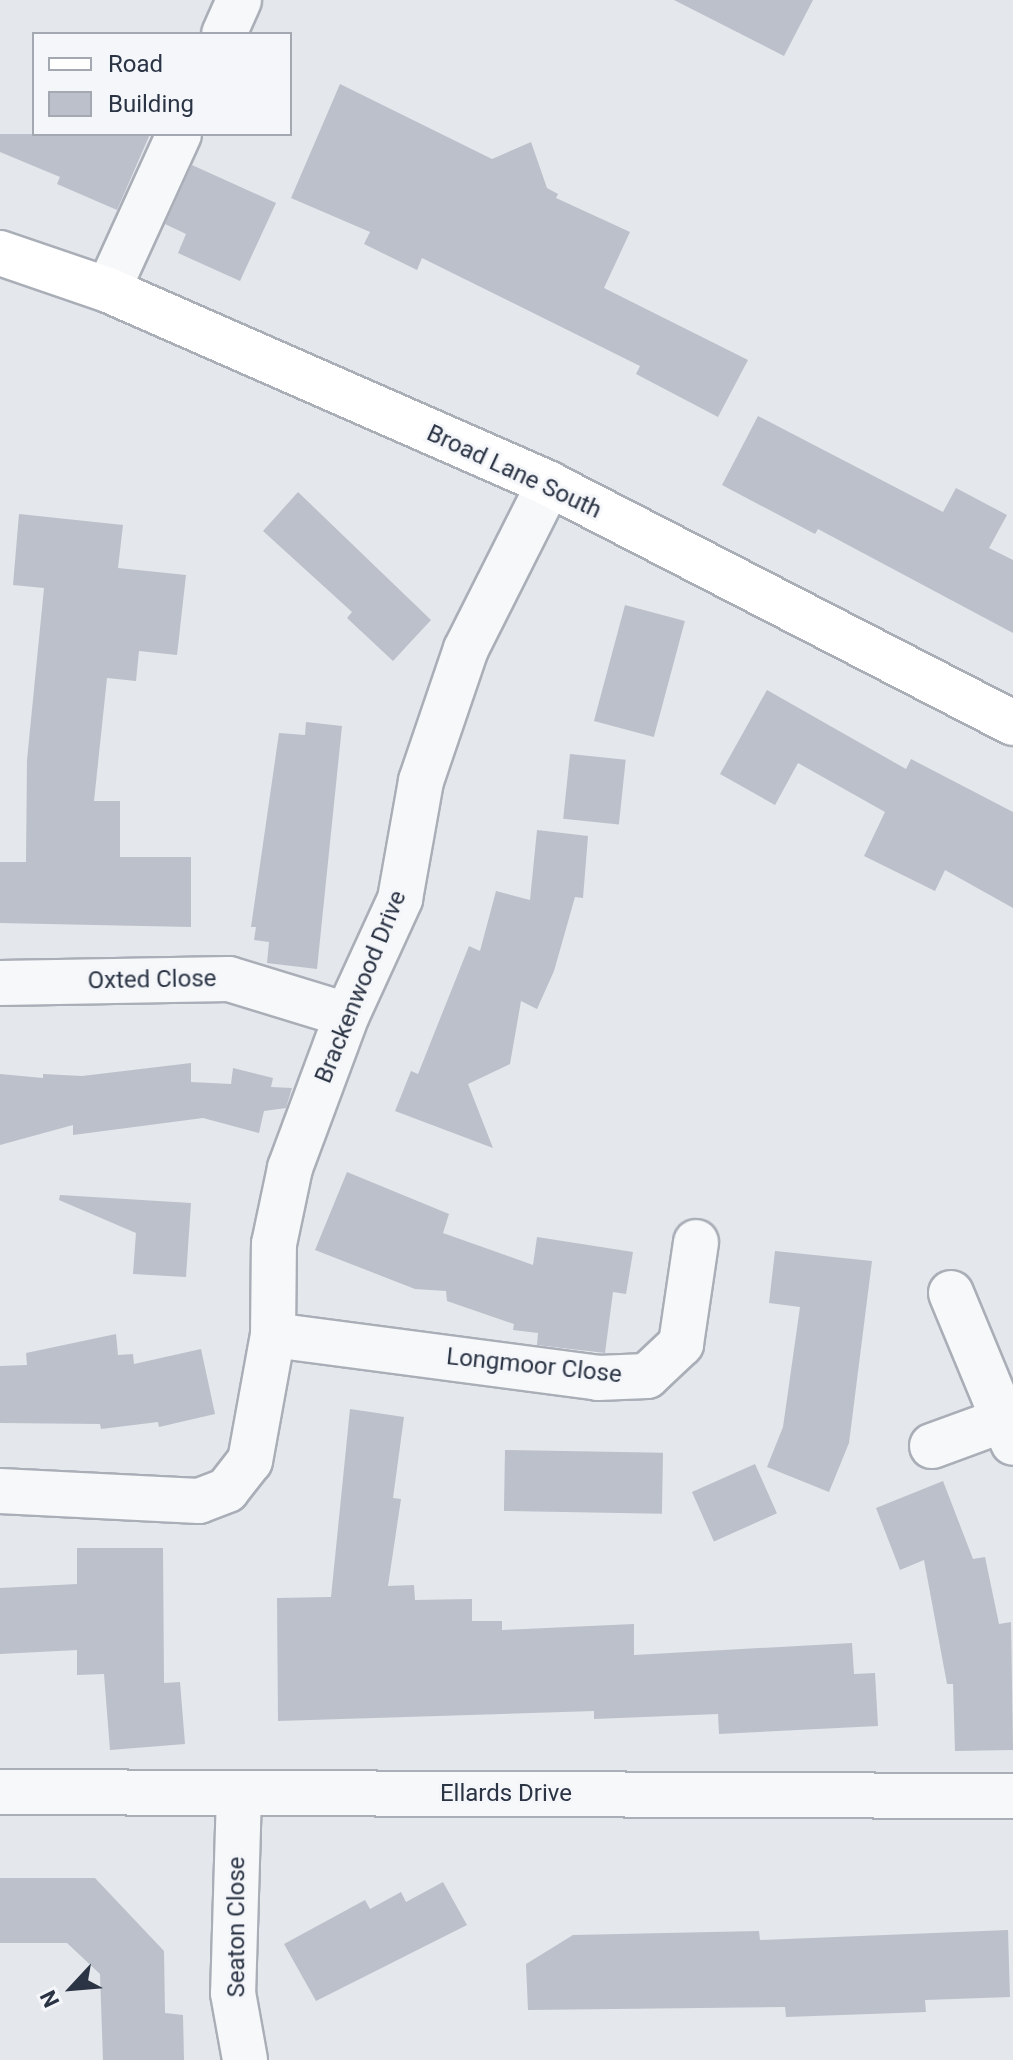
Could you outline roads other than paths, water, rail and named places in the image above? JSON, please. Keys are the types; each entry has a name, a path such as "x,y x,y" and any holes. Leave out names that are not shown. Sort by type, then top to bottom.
{"street":[{"path":"225,32 239,0"},
{"path":"108,290 178,136"},
{"name":"Broad Lane South","path":"0,253 108,290 549,484 1013,723"},
{"name":"Brackenwood Drive","path":"0,1491 199,1501 227,1490 250,1461 273,1335 274,1244 290,1168 347,1015 400,899 421,781 466,649 549,484"},
{"name":"Oxted Close","path":"0,983 229,979 347,1015"},
{"name":"Longmoor Close","path":"273,1335 598,1378 647,1376 681,1344 696,1242"},
{"path":"932,1446 1008,1432 951,1293"},
{"name":"Ellards Drive","path":"0,1792 1013,1796"},
{"name":"Seaton Close","path":"239,1794 233,1993 245,2060"}]}
